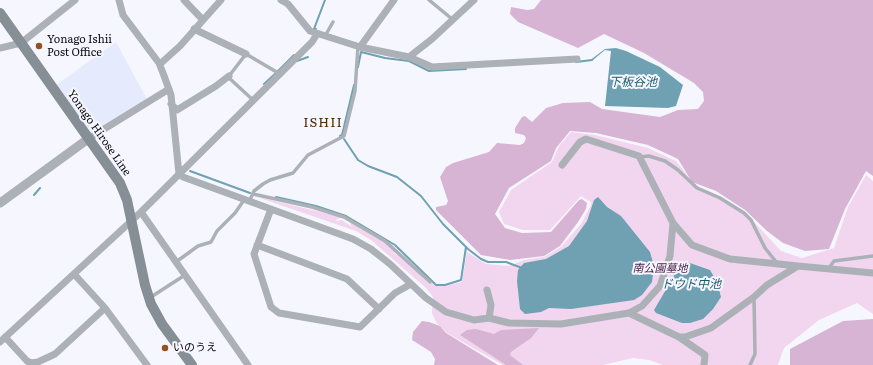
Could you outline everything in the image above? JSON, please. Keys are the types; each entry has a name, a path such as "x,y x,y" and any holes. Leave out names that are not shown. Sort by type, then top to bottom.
{"main road":[{"name":"Yonago Hirose Line","path":"0,13 88,140 120,183 127,200 149,298 162,324 192,365"}],"street":[{"path":"0,48 21,43 75,0"},
{"path":"119,0 123,15 160,64 169,89 179,174 183,178 353,239 370,249 390,264 426,298 446,312 474,320 489,318 509,322 561,324 629,313 642,306 660,286 670,256 673,223"},
{"path":"184,0 202,19"},
{"path":"160,64 221,0"},
{"path":"281,0 289,2 306,28 317,34 359,47 408,57 432,67 577,59"},
{"path":"359,47 394,0"},
{"path":"408,57 453,20 474,0"},
{"path":"194,29 246,54"},
{"path":"105,308 55,354 38,362 31,363 27,361 3,340 131,219 141,212 312,42 317,34"},
{"path":"171,104 177,110 228,76"},
{"path":"0,203 88,140 169,89"},
{"path":"562,165 580,142 586,139 640,157 673,223 692,245 709,252 730,259 873,273"},
{"path":"271,209 254,254 254,261 271,307 279,313 360,327 395,293 411,284"},
{"path":"141,212 248,365"},
{"path":"257,245 347,279 379,309"},
{"path":"679,337 696,334 710,328 754,297 768,285 798,266"},
{"path":"74,274 105,308 147,365"},
{"path":"487,290 491,305 489,318"},
{"path":"629,313 679,337 705,355 704,365"}],"lane":[{"path":"429,0 453,20"},
{"path":"325,36 333,22"},
{"path":"176,262 198,246 211,242 217,231 263,184 270,180 293,173 308,155 344,136 355,91 359,47"},
{"path":"252,100 228,76 246,54 280,74"},
{"path":"640,157 650,156 665,161 678,170 697,188 720,198 744,213 751,220 765,248 777,263"},
{"path":"253,194 312,207 344,217 385,241 430,282"},
{"path":"828,269 834,262 873,256"},
{"path":"149,298 185,275"},
{"path":"750,365 755,354 754,297"}],"shaded area":[{"path":"541,0 873,0 873,176 866,171 845,209 829,249 805,251 783,243 767,231 745,210 716,191 692,182 678,159 648,145 596,133 570,131 556,148 551,161 509,188 495,214 505,228 522,233 551,232 579,200 582,199 587,203 586,209 578,222 560,246 544,256 510,260 481,255 436,210 436,207 446,205 448,201 440,177 446,167 453,163 489,152 497,143 520,145 524,143 526,138 524,135 515,133 515,128 522,117 525,116 532,122 546,108 563,103 590,102 602,109 660,117 678,110 698,109 704,101 703,92 694,83 644,53 604,34 578,48 518,22 510,14 511,7 527,10 534,9"},
{"path":"116,42 147,99 92,136 56,85"},
{"path":"873,319 873,365 790,365 790,349 843,321"},
{"path":"422,321 440,326 446,333 498,365 434,365 435,359 431,352 412,340 413,332"},
{"path":"539,328 531,338 511,352 510,355 523,365 506,365 460,335 467,330 476,329 494,334 501,330"}],"green space":[{"name":"南公園墓地","path":"571,132 595,135 648,148 676,161 695,185 720,196 744,211 781,251 802,258 834,248 848,207 866,175 873,181 873,314 857,303 819,320 784,348 778,365 663,365 649,360 633,358 603,365 503,365 447,333 436,322 432,313 433,297 426,288 371,240 356,231 254,196 341,217 335,221 342,220 352,227 349,222 385,243 398,254 390,252 400,256 429,284 431,282 435,286 446,286 462,282 467,252 486,264 509,266 524,260 544,257 561,247 581,224 591,205 591,202 581,196 550,230 523,230 504,224 499,212 511,190 552,162 559,146"}],"water":[{"name":"下板谷池","path":"616,48 626,51 660,67 683,85 676,106 668,108 605,106 611,51 605,50 593,60 589,61 605,49"},
{"path":"598,197 607,207 621,216 650,252 654,266 652,282 642,295 634,300 571,309 549,308 541,312 525,314 520,309 517,281 518,270 524,263 546,259 569,246 587,221 594,200"},
{"name":"ドウド中池","path":"687,262 710,270 717,282 721,297 713,309 703,319 690,323 682,323 656,313 654,310 681,264"}],"waterway":[{"path":"316,29 314,29 325,0"},
{"path":"358,67 361,52 385,58 409,61 429,71 466,69"},
{"path":"278,71 294,55"},
{"path":"297,61 308,57"},
{"path":"576,62 592,60"},
{"path":"264,84 276,73"},
{"path":"340,136 342,135 354,85"},
{"path":"344,139 358,160 368,166 397,177 421,196 443,224 468,249 481,259 488,262 506,262 522,268"},
{"path":"190,171 250,193"},
{"path":"34,195 40,188"},
{"path":"276,197 316,206 346,216 395,245 436,285 445,285 461,280 466,247"}],"place":[{"name":"Yonago Ishii Post Office","path":"39,46"},
{"name":"いのうえ","path":"165,348"}],"district":[{"name":"ISHII","path":"323,123"}]}
